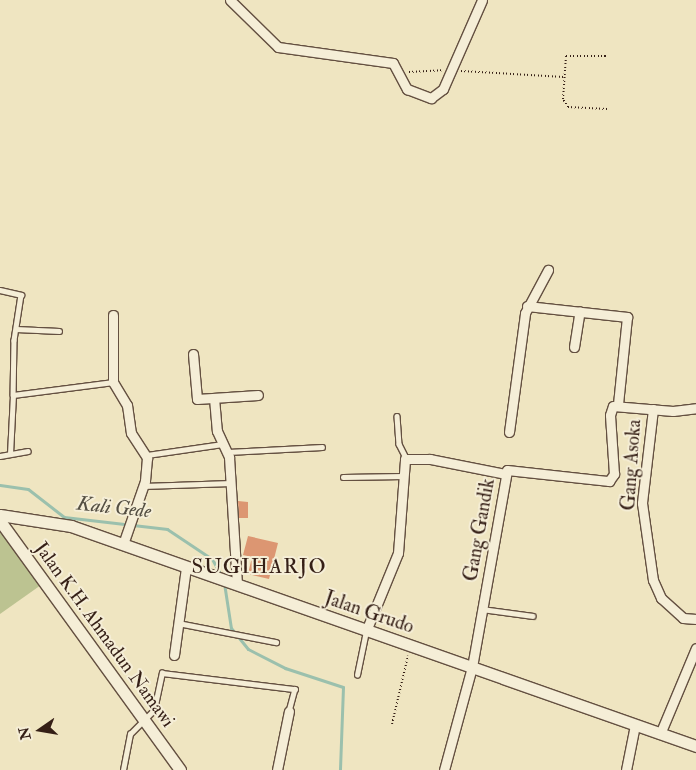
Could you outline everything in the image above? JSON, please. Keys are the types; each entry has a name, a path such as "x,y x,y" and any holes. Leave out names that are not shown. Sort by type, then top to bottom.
{"street":[{"path":"230,0 280,48 392,63 411,92 434,98 441,92 482,0"},
{"path":"509,432 527,306 548,270"},
{"path":"527,306 627,317 618,404 653,408 696,408"},
{"path":"574,347 580,311"},
{"path":"113,315 113,382 127,405 131,432 147,455 143,486 123,544"},
{"path":"193,354 196,398 258,395"},
{"path":"214,398 217,430 225,448 231,484 233,584"},
{"name":"Gang Gandik","path":"444,770 472,668 506,474 513,467 611,480 614,470 610,411 618,404"},
{"name":"Gang Asoka","path":"653,408 642,503 653,580 661,598 682,617 696,619"},
{"path":"366,630 398,553 406,458 430,459 506,474"},
{"name":"Jalan Grudo","path":"0,515 57,522 696,746"},
{"name":"Jalan K.H. Ahmadun Namawi","path":"0,521 180,770"},
{"path":"174,655 186,567"},
{"path":"660,734 696,648"},
{"path":"277,770 289,710"},
{"path":"626,770 635,725"}],"lane":[{"path":"0,290 21,294 16,329 10,454"},
{"path":"16,329 58,331"},
{"path":"13,395 113,382"},
{"path":"397,416 399,444 406,458"},
{"path":"147,455 225,448 322,447"},
{"path":"0,456 28,451"},
{"path":"343,477 403,476"},
{"path":"143,486 231,484"},
{"path":"482,609 533,616"},
{"path":"178,623 276,642"},
{"path":"357,675 366,630"},
{"path":"123,770 130,734 155,708 159,678 164,673 295,689 289,710"}],"path":[{"path":"607,109 565,105 564,77 568,55 608,56"},
{"path":"399,74 451,71 564,77"},
{"path":"392,724 410,646"}],"green space":[{"path":"0,528 41,585 0,614"}],"building":[{"path":"238,501 248,502 248,518 239,518"},
{"path":"248,536 278,543 269,579 248,574 252,557 243,555"}],"waterway":[{"name":"Kali Gede","path":"0,485 28,489 64,517 167,529 212,559 222,577"},
{"name":"Kali Gede","path":"224,583 231,628 248,649 285,668 343,687 340,770"}],"district":[{"name":"SUGIHARJO","path":"259,567"}]}
